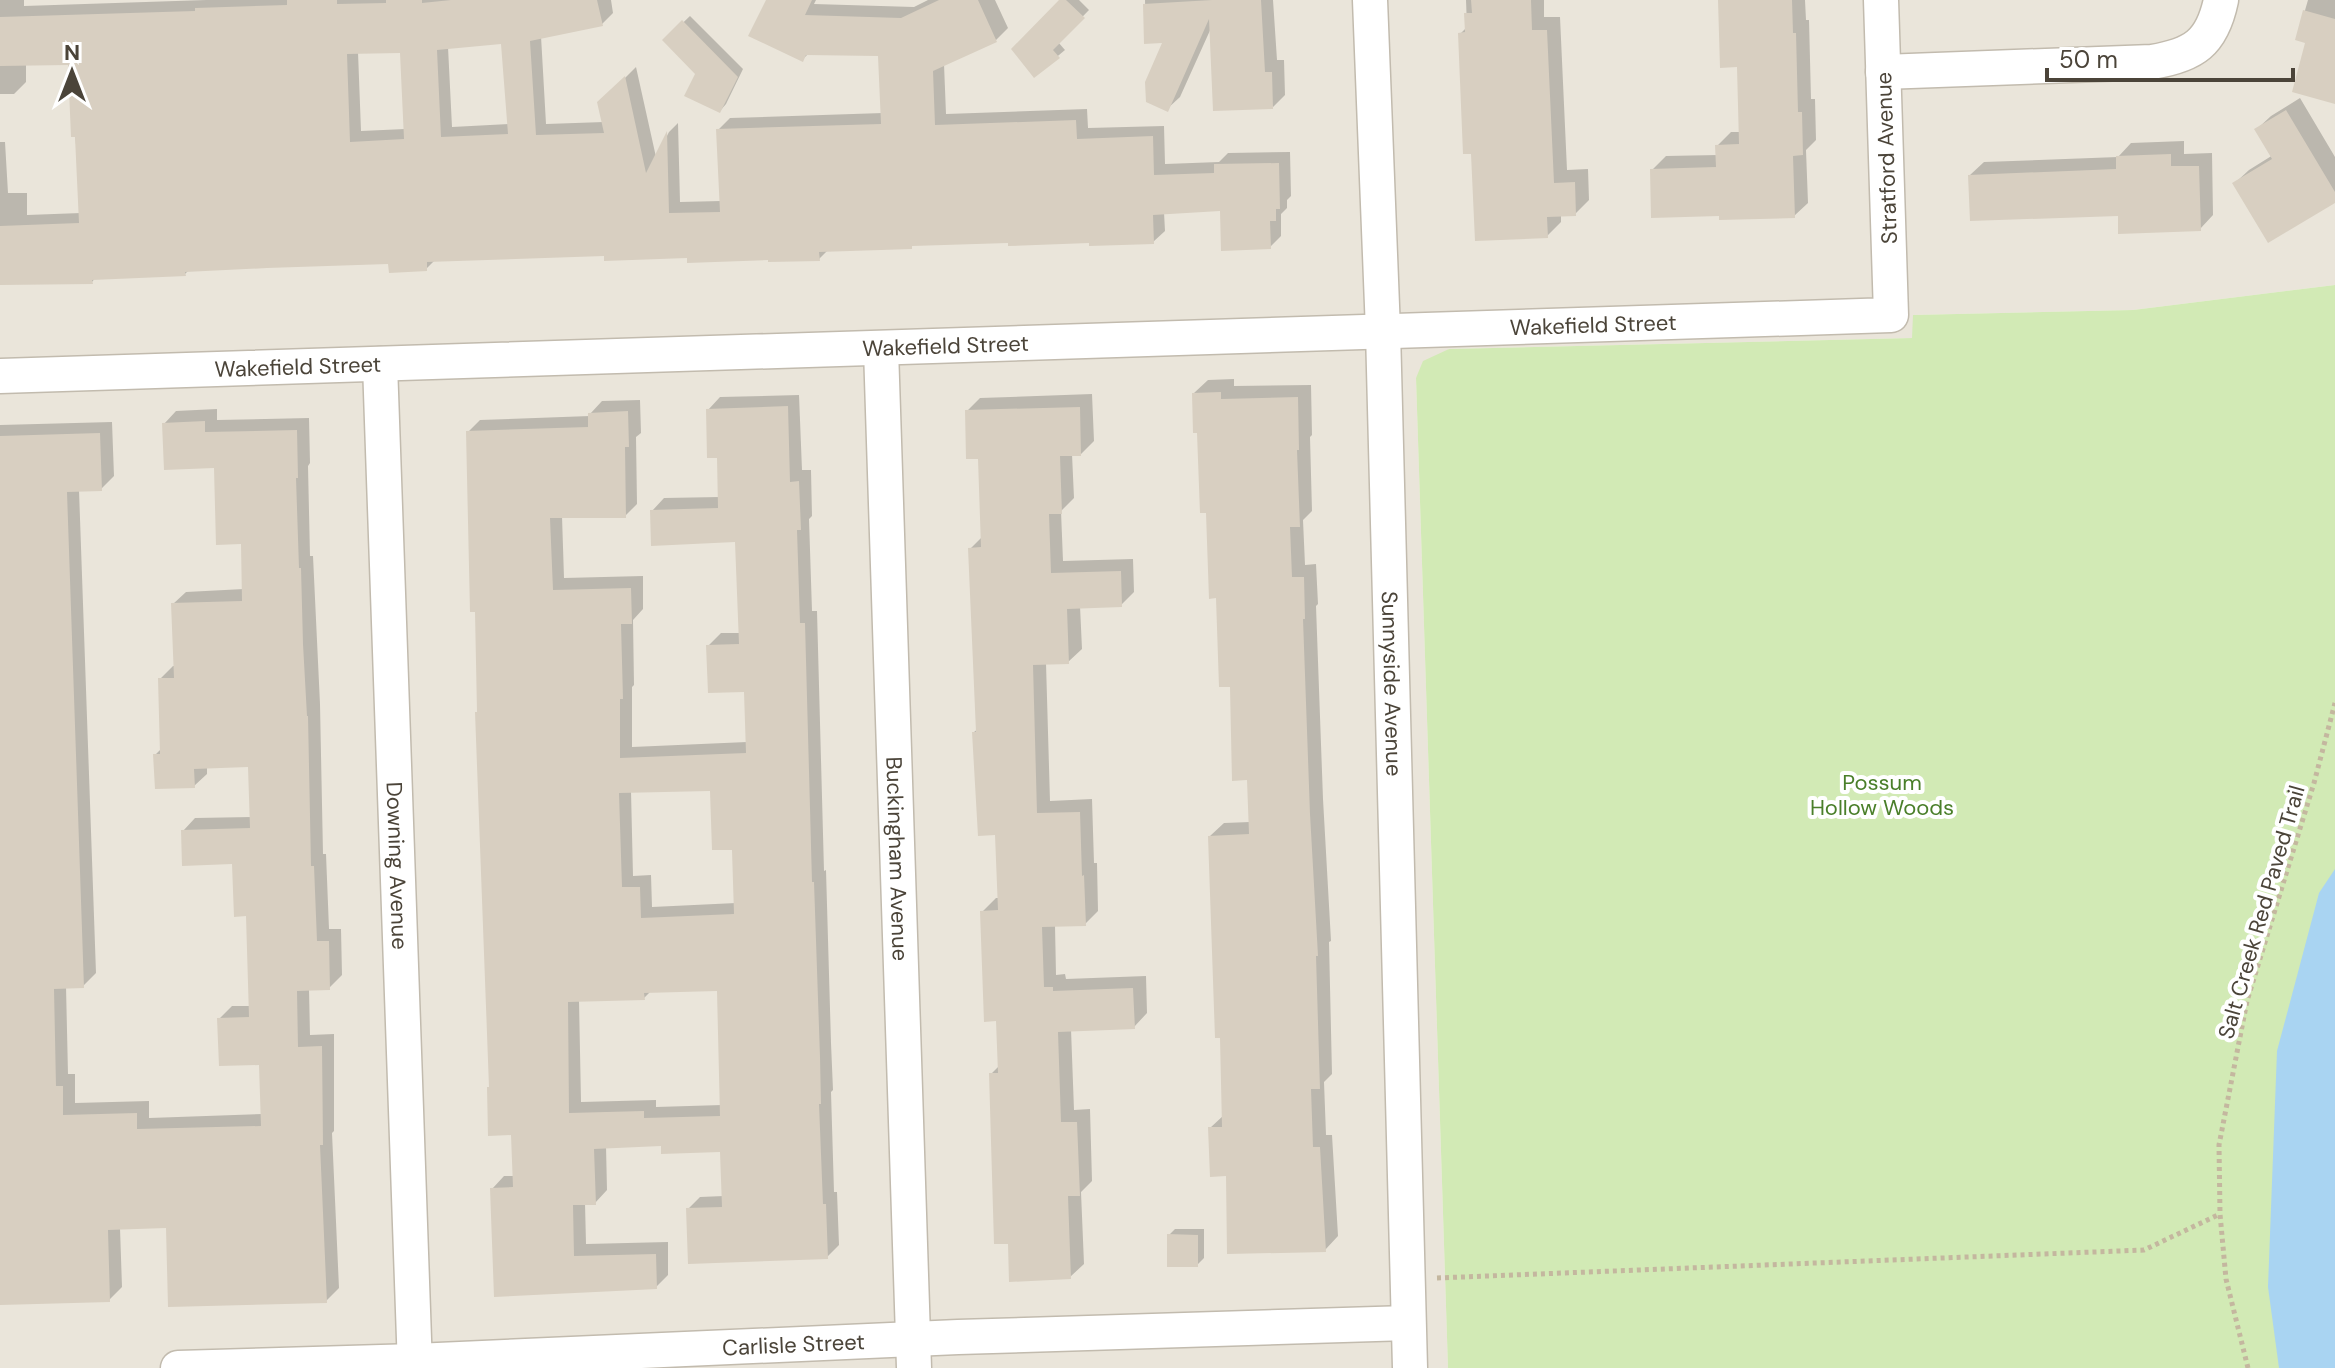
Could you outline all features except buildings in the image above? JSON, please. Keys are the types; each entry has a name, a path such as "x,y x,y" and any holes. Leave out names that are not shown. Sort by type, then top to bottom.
{"street":[{"name":"Sunnyside Avenue","path":"1370,0 1383,331 1410,1368"},
{"name":"Stratford Avenue","path":"1881,0 1891,315"},
{"path":"1883,72 2171,59 2191,52 2206,38 2216,22 2221,0"},
{"name":"Wakefield Street","path":"0,376 1891,315"},
{"name":"Buckingham Avenue","path":"881,349 914,1353"},
{"name":"Downing Avenue","path":"380,364 415,1364"},
{"name":"Carlisle Street","path":"178,1368 914,1353 1408,1323"}],"path":[{"name":"Salt Creek Red Paved Trail","path":"2248,1368 2226,1279 2220,1214 2219,1145 2247,1001 2314,783 2335,703"},
{"path":"1408,1279 2144,1250 2220,1214"}],"shaded area":[{"path":"0,0 2335,0 2335,285 2133,310 1913,315 1913,338 1449,349 1416,378 1448,1368 0,1368"}],"green space":[{"name":"Possum Hollow Woods","path":"2335,285 2335,1368 1448,1368 1416,378 1423,361 1449,349 1912,338 1913,315 2133,310"}],"water":[{"path":"2335,869 2335,1368 2279,1368 2268,1287 2277,1051 2319,893"}]}
